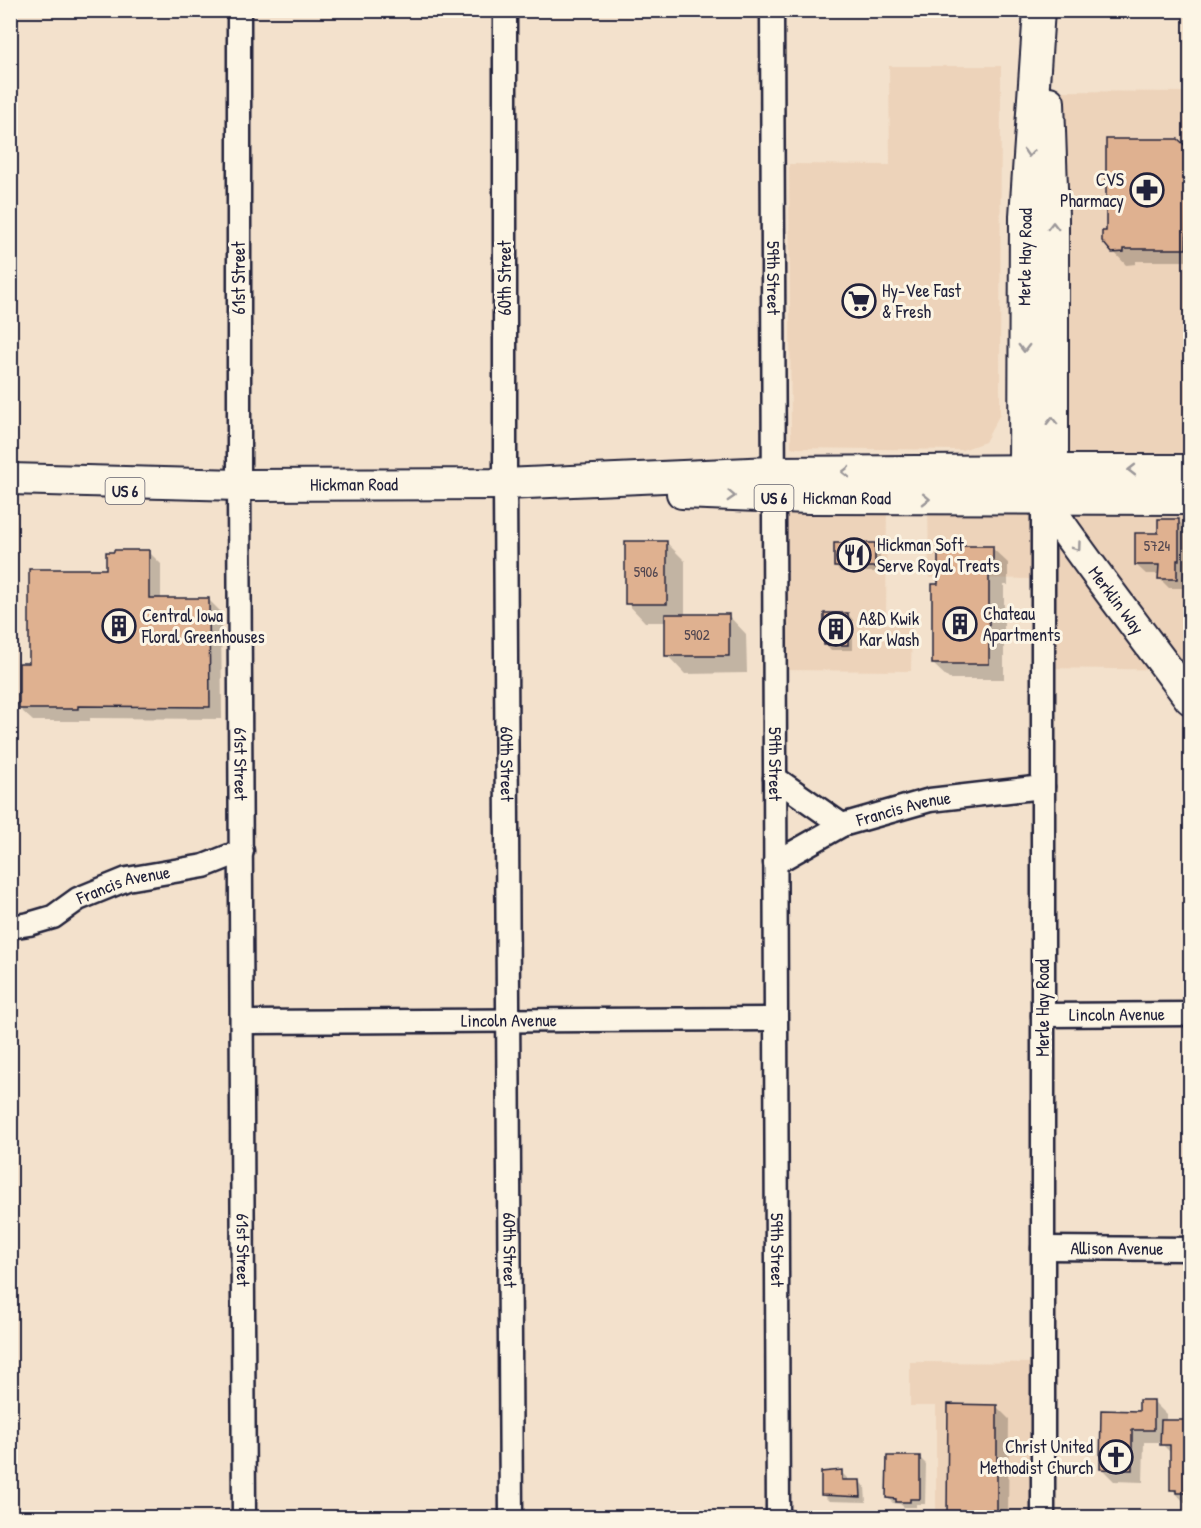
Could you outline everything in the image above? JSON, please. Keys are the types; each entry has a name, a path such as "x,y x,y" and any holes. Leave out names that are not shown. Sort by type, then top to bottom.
{"main road":[{"name":"Merle Hay Road","path":"1039,10 1025,216 1024,391 1043,499"},
{"name":"Merle Hay Road","path":"1038,470 1053,216 1045,10"},
{"name":"US 6","path":"967,471 986,466 1008,449 1022,418 1024,391"},
{"name":"Hickman Road","path":"774,485 967,471 1191,470"},
{"name":"Hickman Road","path":"10,479 239,485 774,485 1043,499 1191,498"},
{"name":"Hickman Road","path":"10,497 239,485"},
{"name":"Merklin Way","path":"1043,499 1191,699"}],"street":[{"name":"61st Street","path":"239,10 244,1518"},
{"name":"60th Street","path":"505,10 505,484 511,1518"},
{"name":"59th Street","path":"772,10 778,1518"},
{"name":"Merle Hay Road","path":"1043,499 1043,1518"},
{"path":"774,778 842,825"},
{"name":"Francis Avenue","path":"775,863 842,825 930,801 1043,787"},
{"name":"Francis Avenue","path":"10,927 53,918 78,899 128,879 204,866 242,851"},
{"name":"Lincoln Avenue","path":"1043,1015 1191,1014"},
{"name":"Lincoln Avenue","path":"243,1022 775,1019"},
{"name":"Allison Avenue","path":"1043,1248 1191,1249"}],"shaded area":[{"path":"889,66 1001,66 1000,414 985,442 962,450 791,448 789,164 890,165"},
{"path":"1049,91 1190,92 1190,470 1053,470"},
{"path":"774,498 887,498 886,624 912,625 911,671 774,670"},
{"path":"928,498 1190,499 1190,670 1043,668 1043,579 929,578"},
{"path":"910,1362 1043,1363 1043,1517 936,1517 936,1406 910,1406"}],"building":[{"name":"CVS Pharmacy","path":"1106,139 1178,139 1188,148 1186,249 1124,249 1124,252 1112,253 1102,241 1102,231 1106,231"},
{"path":"1158,519 1179,519 1177,579 1158,579 1159,565 1135,565 1135,533 1158,533"},
{"path":"625,541 667,541 667,604 625,604"},
{"name":"Hickman Soft Serve Royal Treats","path":"834,543 875,543 875,567 834,567"},
{"name":"Chateau Apartments","path":"938,546 993,546 993,570 989,570 989,664 932,664 932,584 938,584"},
{"name":"Central Iowa Floral Greenhouses","path":"114,550 149,550 149,598 209,598 210,707 78,706 78,709 19,709 19,663 29,663 29,569 106,569 106,552 114,552"},
{"name":"A&D Kwik Kar Wash","path":"824,613 848,613 848,645 824,645"},
{"path":"665,614 729,614 729,656 665,656"},
{"path":"1139,1400 1154,1400 1154,1430 1132,1430 1132,1470 1100,1469 1101,1410 1139,1411"},
{"path":"948,1404 997,1405 997,1515 947,1515"},
{"path":"1161,1420 1191,1420 1191,1493 1176,1493 1176,1490 1170,1490 1170,1445 1160,1445"},
{"path":"887,1456 920,1456 920,1499 896,1502 896,1499 886,1498"},
{"path":"842,1470 842,1480 860,1480 861,1497 821,1495 821,1472"}],"place":[{"name":"CVS Pharmacy","path":"1147,190"},
{"name":"Hy-Vee Fast & Fresh","path":"859,301"},
{"name":"Hickman Soft Serve Royal Treats","path":"854,555"},
{"name":"Chateau Apartments","path":"960,624"},
{"name":"Central Iowa Floral Greenhouses","path":"119,626"},
{"name":"A&D Kwik Kar Wash","path":"836,629"},
{"name":"Christ United Methodist Church","path":"1116,1457"}]}
